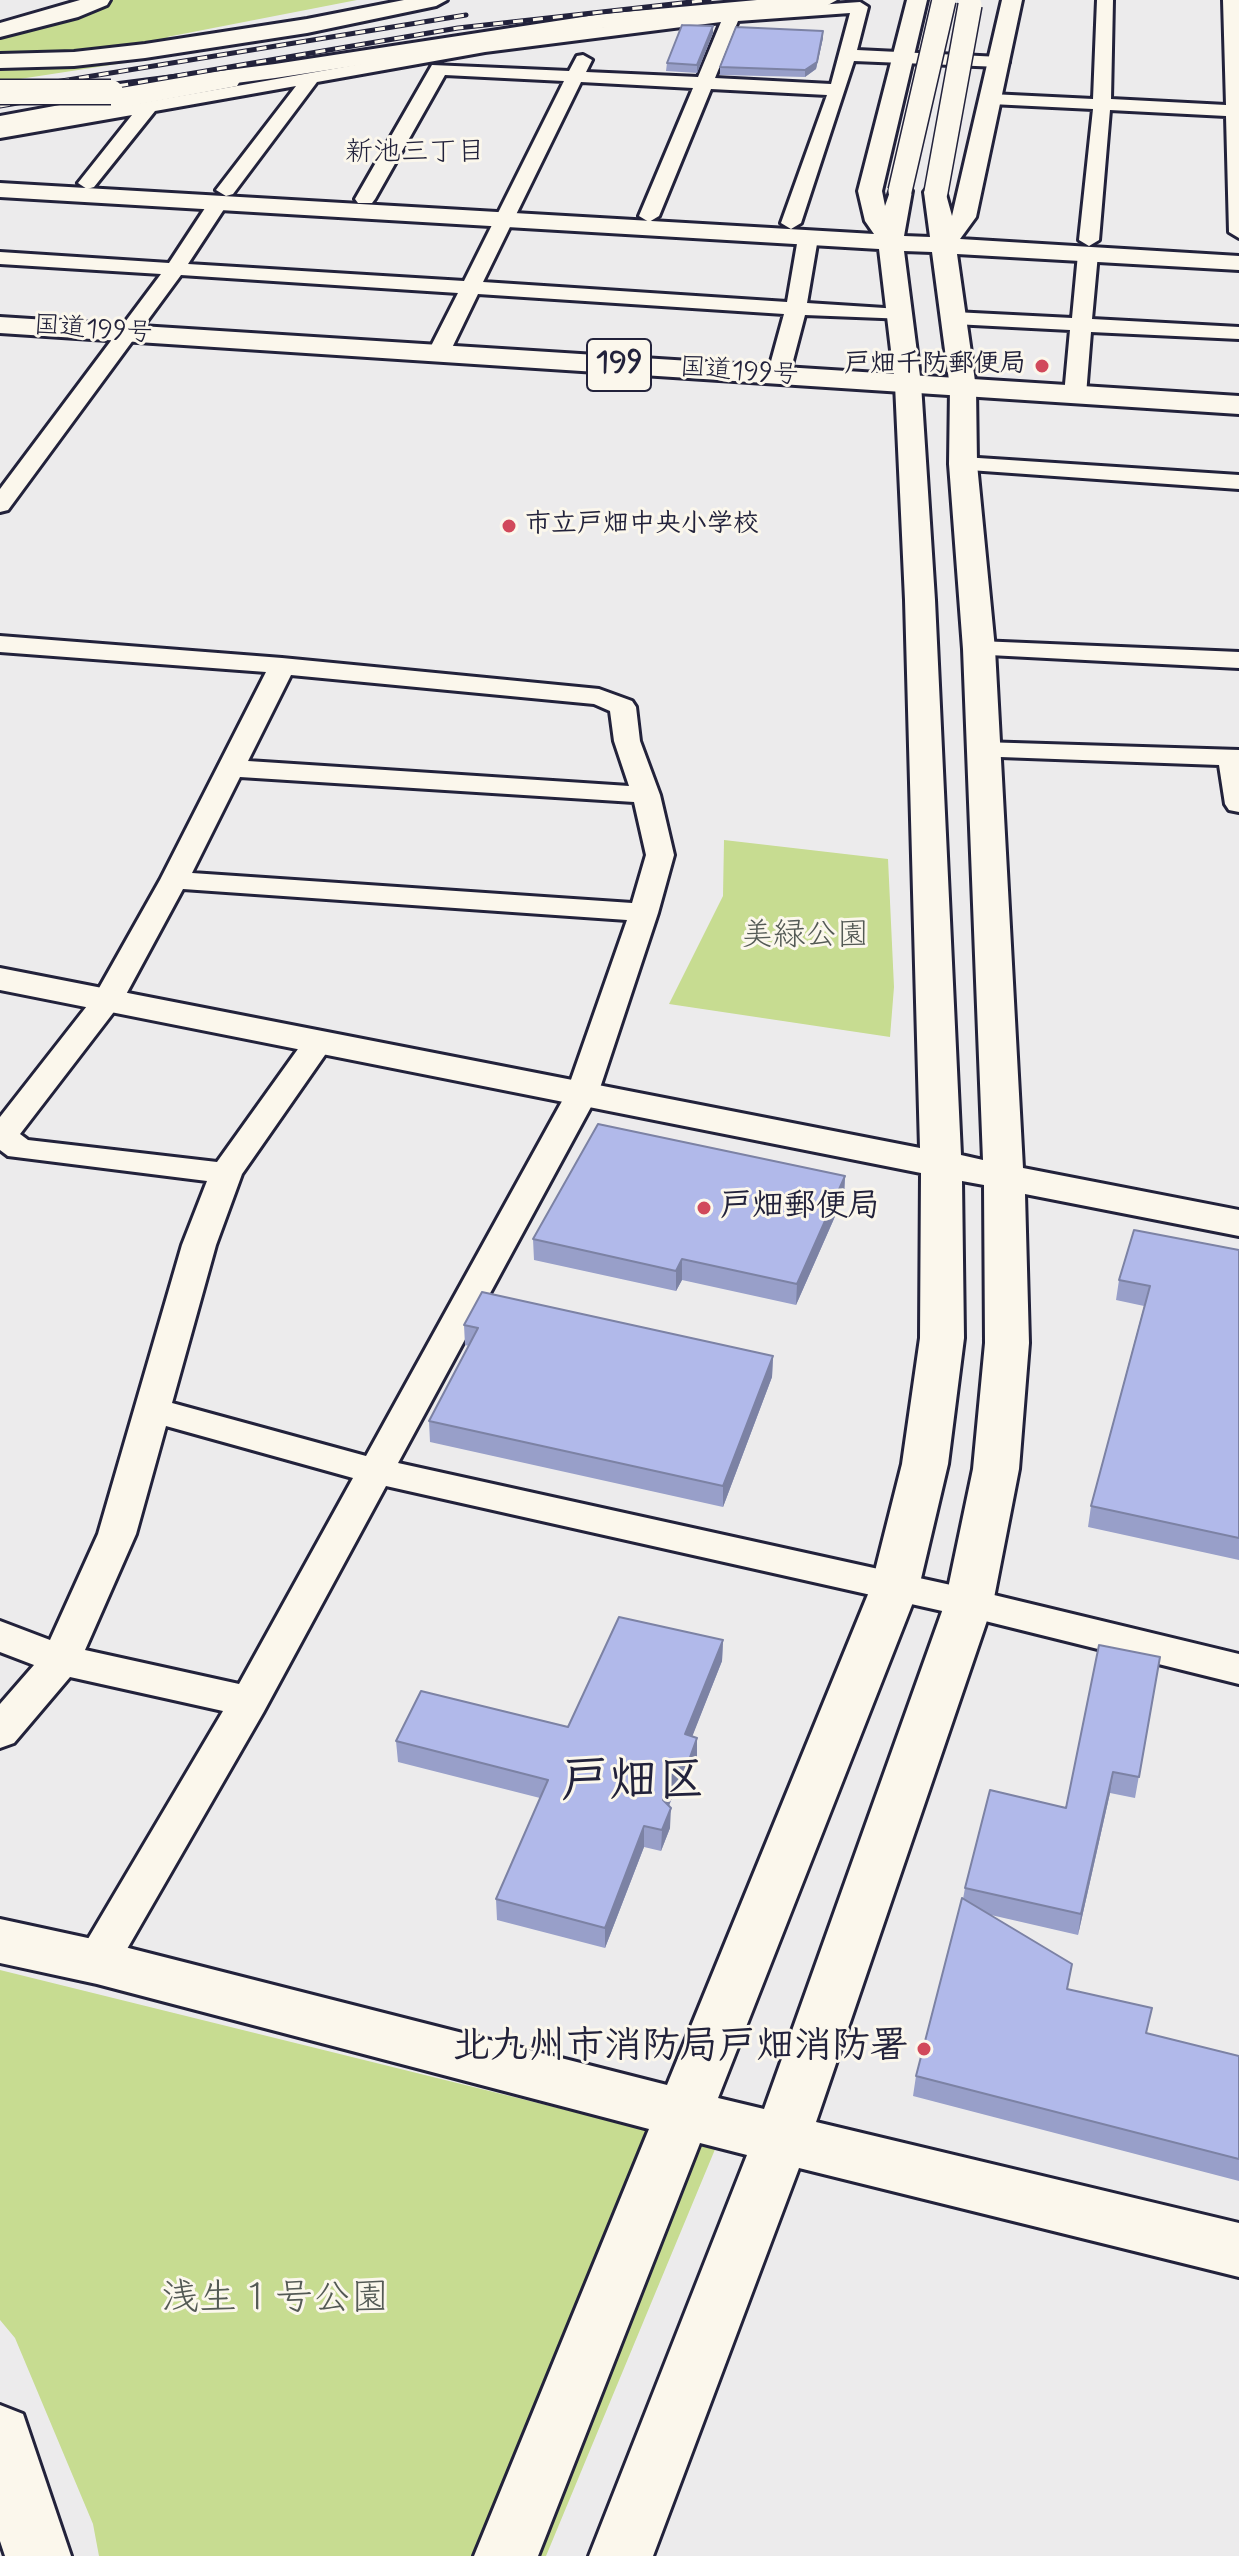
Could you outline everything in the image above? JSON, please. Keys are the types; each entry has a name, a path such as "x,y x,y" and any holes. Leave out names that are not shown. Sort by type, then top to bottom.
{"main road":[{"path":"0,14 57,0"},
{"path":"0,30 70,12 99,0"},
{"path":"0,54 95,51 174,44 390,0"},
{"path":"0,61 74,59 321,23 436,0"},
{"path":"108,94 588,23 826,0"},
{"path":"0,94 108,94 229,81 275,71"},
{"name":"国道199号","path":"0,325 1239,405"},
{"path":"0,2436 38,2556"}],"street":[{"path":"506,2556 895,1587 925,1464 942,1338 944,1246 920,600 908,384 900,315 888,233 870,191 917,0"},
{"path":"888,233 944,0"},
{"path":"621,2556 782,2139 969,1603 996,1469 1007,1343 1007,1245 979,649 963,464 963,388 946,236 936,192 971,0"},
{"path":"946,236 964,217 1012,0"},
{"path":"1075,395 1102,104 1105,0"},
{"path":"1231,0 1239,232"},
{"path":"0,133 371,66 600,31 732,16 860,7 799,230 796,309 778,376"},
{"path":"649,216 732,16"},
{"path":"438,354 574,76 600,31"},
{"path":"847,55 1000,62"},
{"path":"371,66 838,90"},
{"path":"365,199 439,69"},
{"path":"0,505 12,473 127,333 175,269 222,197 312,77"},
{"path":"0,123 229,81"},
{"path":"991,99 1237,111"},
{"path":"87,183 150,105"},
{"path":"2,190 87,183 222,197 946,236 1239,263"},
{"path":"2,190 365,199 505,214 649,216 799,230"},
{"path":"1089,247 1239,249"},
{"path":"0,258 900,315"},
{"path":"954,318 1239,333"},
{"path":"963,464 1239,482"},
{"path":"0,644 282,666 599,697 623,707 627,741 646,795 660,855 644,913 582,1094 249,1702 97,1962"},
{"path":"979,649 1239,660"},
{"path":"226,1173 19,1149 2,1136 108,1000 174,880 282,666"},
{"path":"982,750 1235,758 1239,804"},
{"path":"231,768 646,795"},
{"path":"174,880 644,913"},
{"path":"0,979 1239,1223"},
{"path":"0,1732 61,1660 117,1534 199,1245 226,1173 270,1106 319,1042"},
{"path":"151,1410 375,1471 969,1603 1239,1669"},
{"path":"0,1636 61,1660 249,1702"},
{"path":"0,1941 97,1962 782,2139 1239,2250"}],"green space":[{"path":"113,0 357,0 167,37 215,49 0,82 0,34 93,9"},
{"name":"美緑公園","path":"724,840 888,859 894,987 890,1037 669,1004 723,896"},
{"name":"浅生１号公園","path":"0,1970 716,2147 546,2556 99,2556 93,2524 15,2338 0,2320"}],"building":[{"path":"682,25 713,26 697,65 667,63"},
{"path":"736,27 823,31 817,62 805,70 720,67"},
{"path":"598,1124 845,1176 797,1284 682,1259 676,1271 533,1239"},
{"path":"1134,1230 1239,1250 1239,1538 1091,1506 1150,1286 1119,1280"},
{"path":"482,1292 773,1356 723,1486 429,1421 478,1328 464,1325"},
{"path":"619,1617 723,1640 685,1734 697,1738 689,1760 676,1766 663,1800 671,1808 662,1830 644,1826 605,1928 496,1899 548,1780 396,1741 421,1691 568,1727"},
{"path":"1099,1645 1160,1657 1139,1777 1113,1772 1081,1914 965,1888 990,1790 1066,1808"},
{"path":"962,1898 1072,1964 1067,1989 1152,2008 1146,2033 1239,2056 1239,2159 916,2076"}],"railway":[{"path":"0,106 458,28 709,0"},
{"path":"0,91 466,15"}],"place":[{"name":"戸畑千防郵便局","path":"1042,366"},
{"name":"市立戸畑中央小学校","path":"509,526"},
{"name":"戸畑郵便局","path":"704,1208"},
{"name":"北九州市消防局戸畑消防署","path":"924,2049"}],"district":[{"name":"新池三丁目","path":"415,154"},
{"name":"戸畑区","path":"633,1785"}]}
